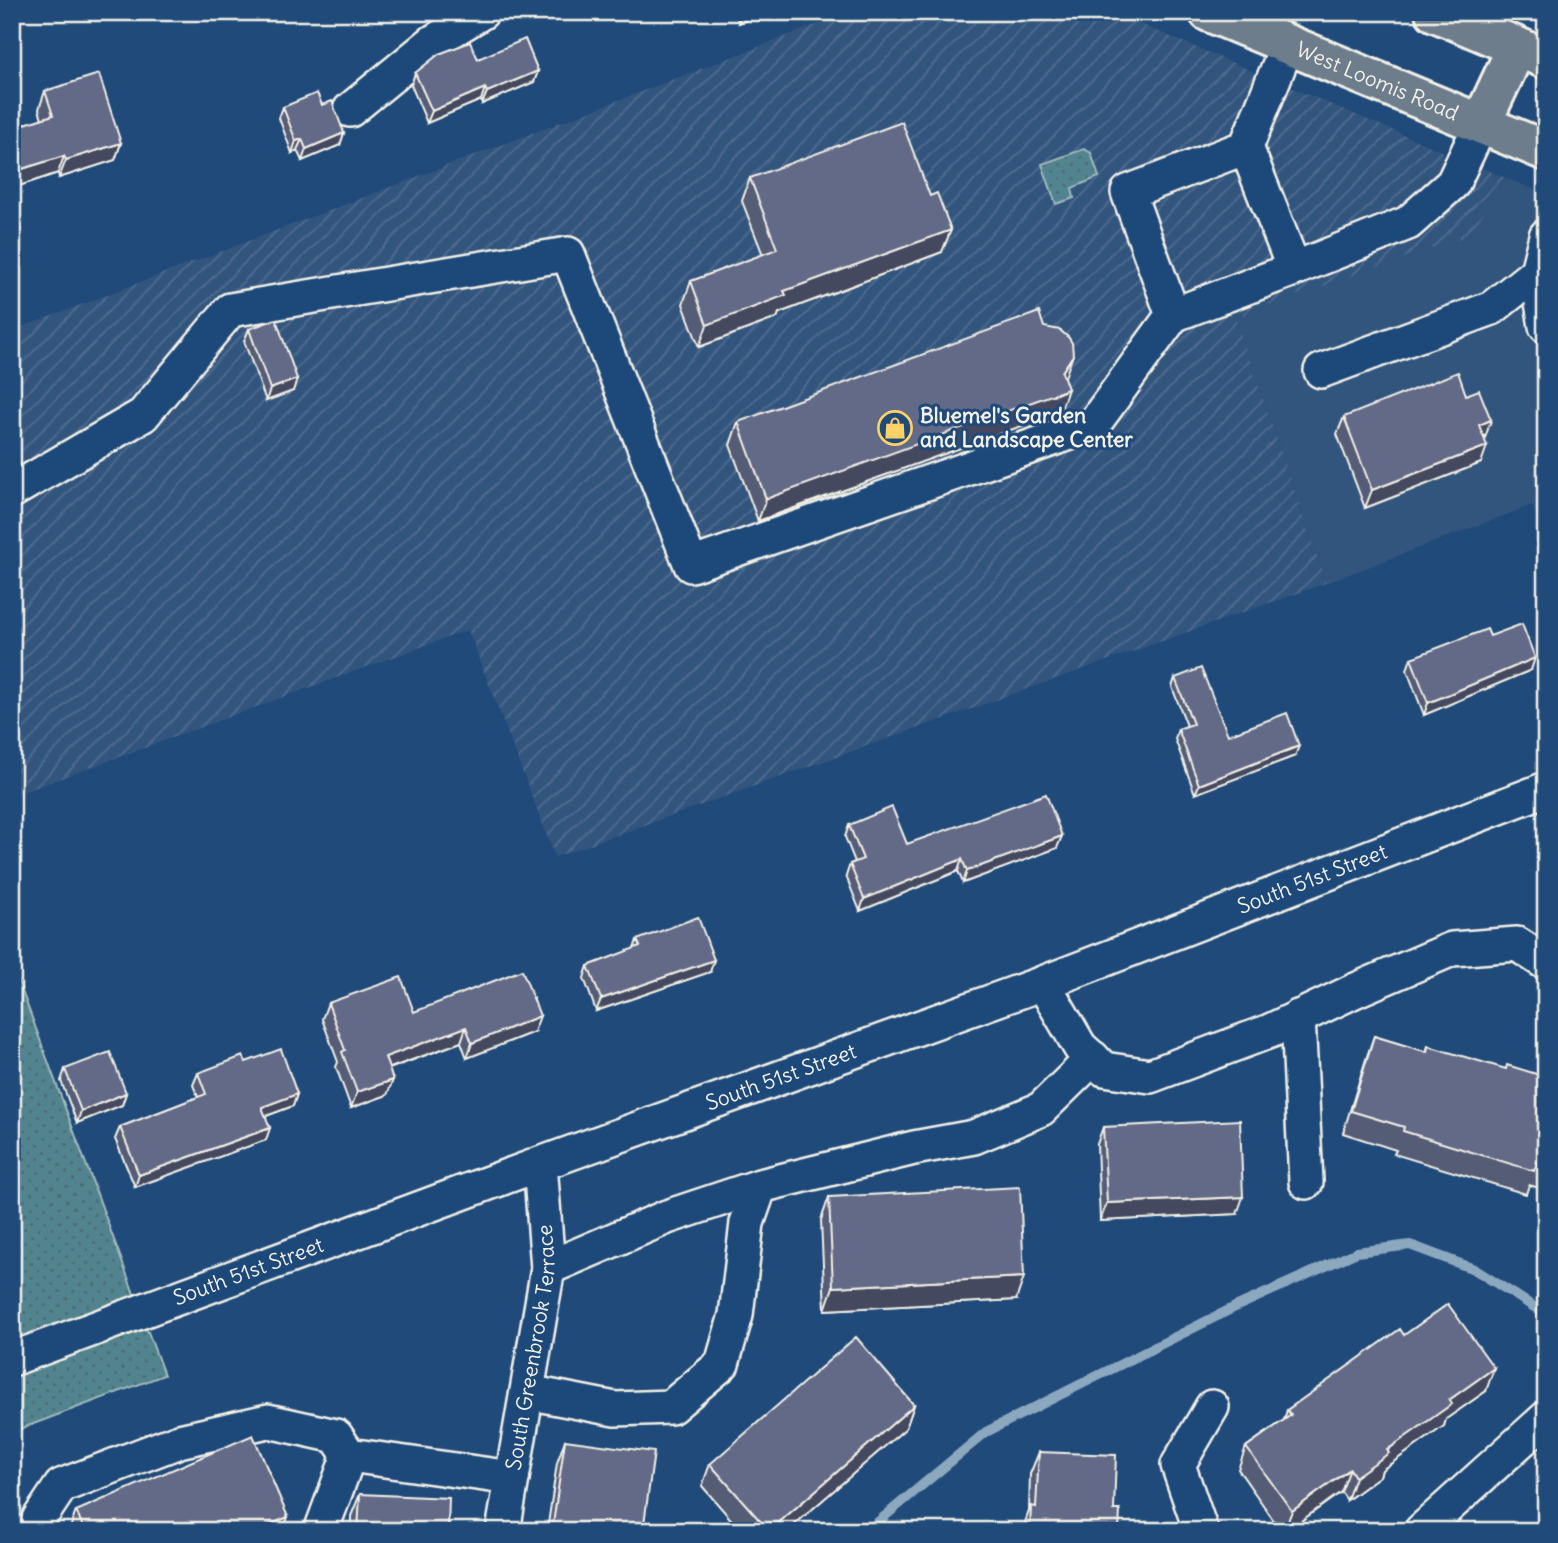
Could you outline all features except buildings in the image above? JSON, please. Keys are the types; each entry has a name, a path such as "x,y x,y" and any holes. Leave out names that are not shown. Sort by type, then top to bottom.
{"main road":[{"name":"West Loomis Road","path":"1209,12 1546,151"},
{"path":"1435,12 1531,53 1481,124"}],"street":[{"path":"350,110 433,42 482,12"},
{"path":"1287,46 1246,147 1294,269"},
{"path":"12,491 143,415 230,310 568,254 691,565 1093,425 1173,315 1408,223 1452,183 1481,124"},
{"path":"1173,315 1128,192 1246,147"},
{"path":"1321,372 1492,307 1542,299 1546,236"},
{"name":"South 51st Street","path":"12,1359 540,1164 1043,983 1546,789"},
{"path":"1043,983 1080,1047 1104,1069 1150,1076 1270,1031 1452,948 1517,944 1546,963"},
{"path":"1298,1017 1306,1182"},
{"path":"548,1268 667,1217 760,1186 914,1148 974,1137 1041,1109 1093,1058"},
{"name":"South Greenbrook Terrace","path":"503,1531 548,1268 540,1164"},
{"path":"527,1392 615,1409 671,1407 722,1363 736,1315 747,1223 760,1186"},
{"path":"1201,1531 1178,1465 1212,1407"},
{"path":"1421,1531 1546,1418"},
{"path":"40,1531 39,1519 61,1486 179,1441 268,1421 336,1436 349,1455 512,1478"},
{"path":"321,1531 349,1455"}],"shaded area":[{"path":"850,12 1112,12 1506,178 1469,235 1235,317 1326,583 555,857 468,630 12,796 12,331"},
{"path":"1514,12 1546,12 1546,26"},
{"path":"1506,178 1546,194 1546,538 1532,505 1326,583 1235,317 1468,235"}],"green space":[{"path":"1084,149 1091,153 1099,177 1072,188 1074,198 1056,204 1042,164"},
{"path":"12,964 164,1375 12,1432"}],"waterway":[{"path":"867,1531 986,1432 1235,1307 1357,1252 1410,1245 1474,1269 1542,1312"}],"place":[{"name":"Bluemel's Garden and Landscape Center","path":"895,428"}]}
